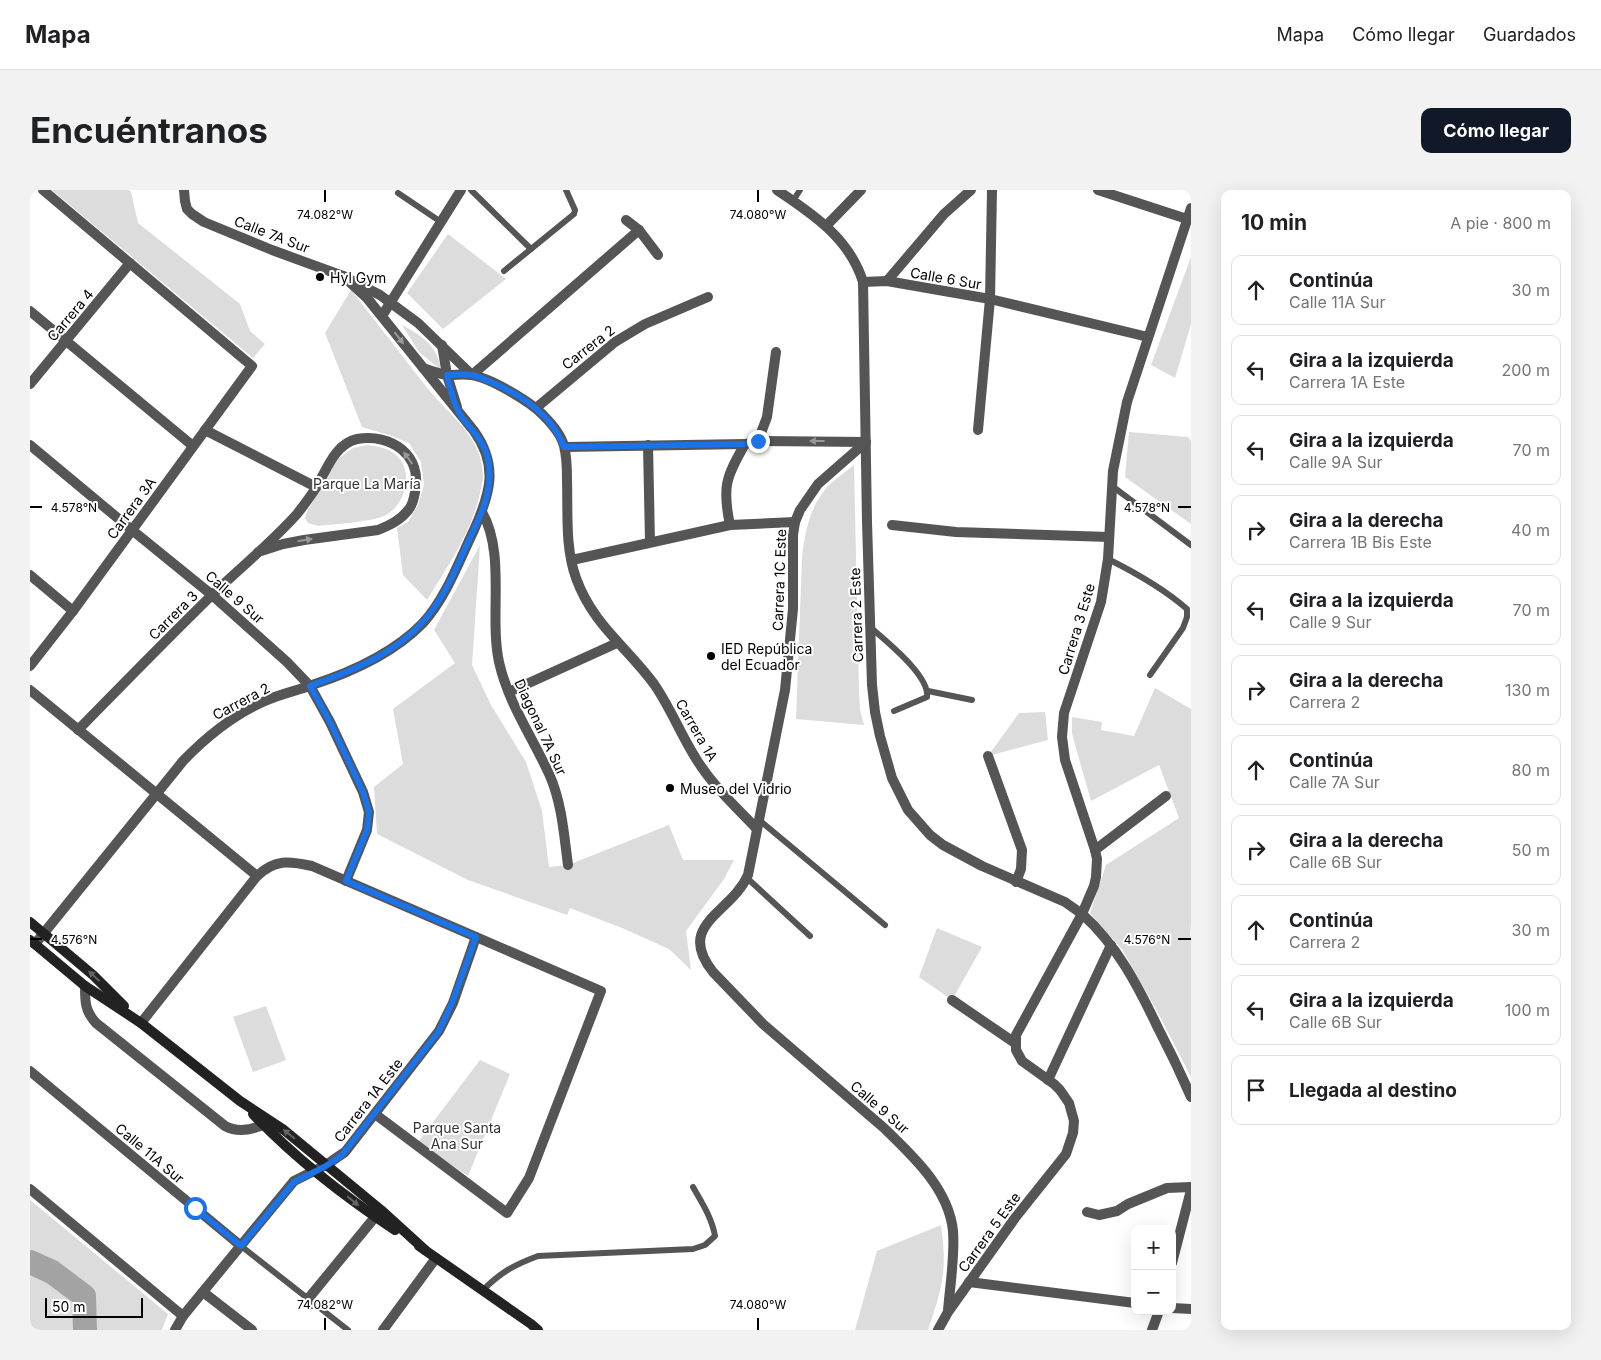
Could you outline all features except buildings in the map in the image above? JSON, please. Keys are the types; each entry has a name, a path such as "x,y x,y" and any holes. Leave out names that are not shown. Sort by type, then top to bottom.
{"main road":[{"path":"30,922 93,975 141,1023"},
{"path":"32,945 86,986 141,1023 240,1101 284,1130 381,1210 425,1250"},
{"path":"240,1101 277,1139 375,1217 534,1327 543,1330"}],"street":[{"path":"43,190 130,263"},
{"name":"Calle 7A Sur","path":"184,190 187,209 212,226 343,276 369,288 418,323 442,346 447,375 460,415"},
{"path":"382,316 462,190"},
{"path":"778,190 838,237 848,250 863,282"},
{"path":"826,226 861,190"},
{"path":"887,281 944,214 970,190"},
{"path":"978,430 990,300 992,190"},
{"path":"1098,190 1187,219"},
{"name":"Carrera 3 Este","path":"1015,1043 1019,1028 1082,914 1096,877 1095,850 1068,772 1062,731 1067,701 1101,602 1108,559 1111,486 1116,448 1126,402 1191,208"},
{"path":"626,220 639,230 658,255"},
{"path":"422,368 447,375 472,375 639,230"},
{"name":"Carrera 4","path":"30,384 130,263"},
{"name":"Carrera 3A","path":"30,666 73,611 252,366 130,263"},
{"name":"Calle 7A Sur","path":"343,276 360,290 382,316 482,443 487,453 489,466 488,492 482,512"},
{"name":"Calle 6 Sur","path":"863,282 887,281 990,300 1148,337"},
{"name":"Carrera 2 Este","path":"863,282 872,690 877,720 892,778 908,810 930,835 943,845 1016,882 1065,902 1082,914 1111,945 1128,970 1191,1097"},
{"name":"Carrera 2","path":"536,408 615,342 645,324 708,297"},
{"path":"30,311 193,446"},
{"path":"442,346 472,375 510,392 536,408 554,428 561,438 564,447 745,444 758,441 866,442"},
{"path":"758,441 767,417 776,352"},
{"path":"205,430 316,487"},
{"name":"Carrera 3","path":"78,730 212,595 296,515 316,487 330,460 340,449 352,440 366,438 383,439 397,444 408,455 415,467 417,485 413,504 403,517 378,530 304,540 258,552"},
{"name":"Carrera 1C Este","path":"706,964 699,940 704,927 738,892 747,878 780,718 789,657 793,609 793,535 795,522 804,504 818,484 866,442"},
{"path":"730,525 725,499 727,482 733,465 745,444"},
{"name":"Calle 9 Sur","path":"30,445 212,595 287,662 310,686 334,730 363,792 369,812 367,830 346,881"},
{"path":"648,445 650,542"},
{"name":"Carrera 1A","path":"564,447 572,560 575,576 588,604 616,642 640,667 662,696 703,769 757,824"},
{"name":"Carrera 2","path":"32,945 44,934 183,761 216,730 266,701 340,675 375,659 403,640 423,623 440,599 482,512"},
{"name":"Diagonal 7A Sur","path":"482,512 490,528 492,539 496,632 502,675 518,714 544,764 555,791 562,820 568,865"},
{"path":"572,560 730,525 795,522"},
{"path":"892,525 956,532 1109,537"},
{"path":"30,575 73,611"},
{"path":"510,692 616,642"},
{"path":"30,690 257,876"},
{"path":"988,756 1022,850 1022,869 1016,882"},
{"path":"1095,850 1166,796"},
{"path":"141,1023 257,876 266,868 284,862 296,862 312,866 601,991 529,1178 507,1213 375,1114"},
{"name":"Carrera 1A Este","path":"175,1330 183,1316 294,1182 326,1166 342,1155 439,1031 452,1003 476,937"},
{"path":"952,1000 1015,1043 1018,1056 1022,1061 1048,1080 1111,945"},
{"name":"Calle 9 Sur","path":"706,964 763,1024 890,1134 924,1170 937,1187 950,1214 953,1230 948,1312"},
{"path":"86,986 85,1006 87,1012 96,1023 225,1126 236,1130 252,1130 263,1125"},
{"name":"Calle 11A Sur","path":"30,1071 241,1246"},
{"name":"Carrera 5 Este","path":"938,1330 948,1312 1015,1218 1066,1154 1074,1133 1072,1112 1065,1096 1048,1080"},
{"path":"30,1188 183,1316"},
{"path":"1087,1212 1099,1215 1117,1211 1128,1204 1167,1188 1191,1188 1176,1247"},
{"path":"308,1299 375,1217"},
{"path":"383,1330 436,1258"},
{"path":"970,1282 1131,1303"},
{"path":"203,1292 252,1330"},
{"path":"1176,1308 1191,1309"},
{"path":"1152,1330 1158,1315"}],"lane":[{"path":"471,190 531,249"},
{"path":"504,271 574,214 575,210 566,190"},
{"path":"793,201 800,190"},
{"path":"398,193 441,222"},
{"path":"1111,486 1191,545"},
{"path":"1108,559 1160,588 1187,609 1187,618 1183,628 1150,675"},
{"path":"870,627 920,676 928,691 927,696 894,711"},
{"path":"928,691 972,700"},
{"path":"757,824 885,925"},
{"path":"747,878 810,936"},
{"path":"483,1290 502,1273 516,1264 538,1256 693,1249 705,1245 715,1236 713,1226 693,1187"},
{"name":"Calle 11A Sur","path":"241,1246 348,1330"}],"green space":[{"path":"52,190 129,190 138,223 240,304 250,331 265,344 253,358"},
{"path":"448,234 506,279 443,329 407,293"},
{"path":"1191,257 1191,324 1175,378 1151,365"},
{"path":"351,290 428,389 463,427 477,448 481,460 483,479 473,518 427,600 403,575 397,528 408,522 418,505 424,485 421,462 409,443 362,427 325,333"},
{"path":"402,325 428,342 436,354 441,370 419,352"},
{"path":"1129,432 1188,437 1191,441 1191,524 1125,477"},
{"name":"Parque La María","path":"367,445 390,451 402,461 406,478 403,495 399,503 386,515 372,519 318,526 308,523 305,518 307,512 338,459 353,448"},
{"path":"854,465 859,693 864,725 796,719 802,558 807,528 817,501 829,485"},
{"path":"480,545 472,665 491,705 526,762 542,811 549,867 568,865 669,825 683,860 734,860 724,879 686,931 691,970 669,949 622,928 570,908 567,915 468,880 377,834 374,787 403,764 393,709 455,663 434,630"},
{"path":"1155,688 1191,709 1191,1077 1122,949 1090,913 1106,865 1179,818 1159,765 1091,801 1072,734 1072,717 1102,722 1101,730 1134,736"},
{"path":"1045,712 1048,740 988,756 1019,713"},
{"path":"937,928 982,947 952,1000 919,977"},
{"path":"266,1006 286,1060 253,1072 233,1017"},
{"name":"Parque Santa Ana Sur","path":"480,1060 510,1074 468,1176 418,1142"},
{"path":"30,1200 168,1314 162,1330 30,1330"},
{"path":"941,1225 944,1255 943,1273 939,1295 928,1330 855,1330 877,1251"}],"waterway":[{"path":"30,1262 52,1272 84,1296 85,1330"}],"place":[{"name":"Hyl Gym","path":"320,277"},
{"name":"IED República del Ecuador","path":"711,656"},
{"name":"Museo del Vidrio","path":"670,788"}],"route":[{"path":"195,1208 241,1246 294,1182 326,1166 342,1155 439,1031 452,1003 476,937 346,881 367,830 369,812 363,792 330,722 310,686 375,659 390,650 423,623 440,599 482,512 488,492 489,466 487,453 474,431 460,415 447,375 472,375 524,399 544,416 561,438 564,447 745,444 758,441"}]}
